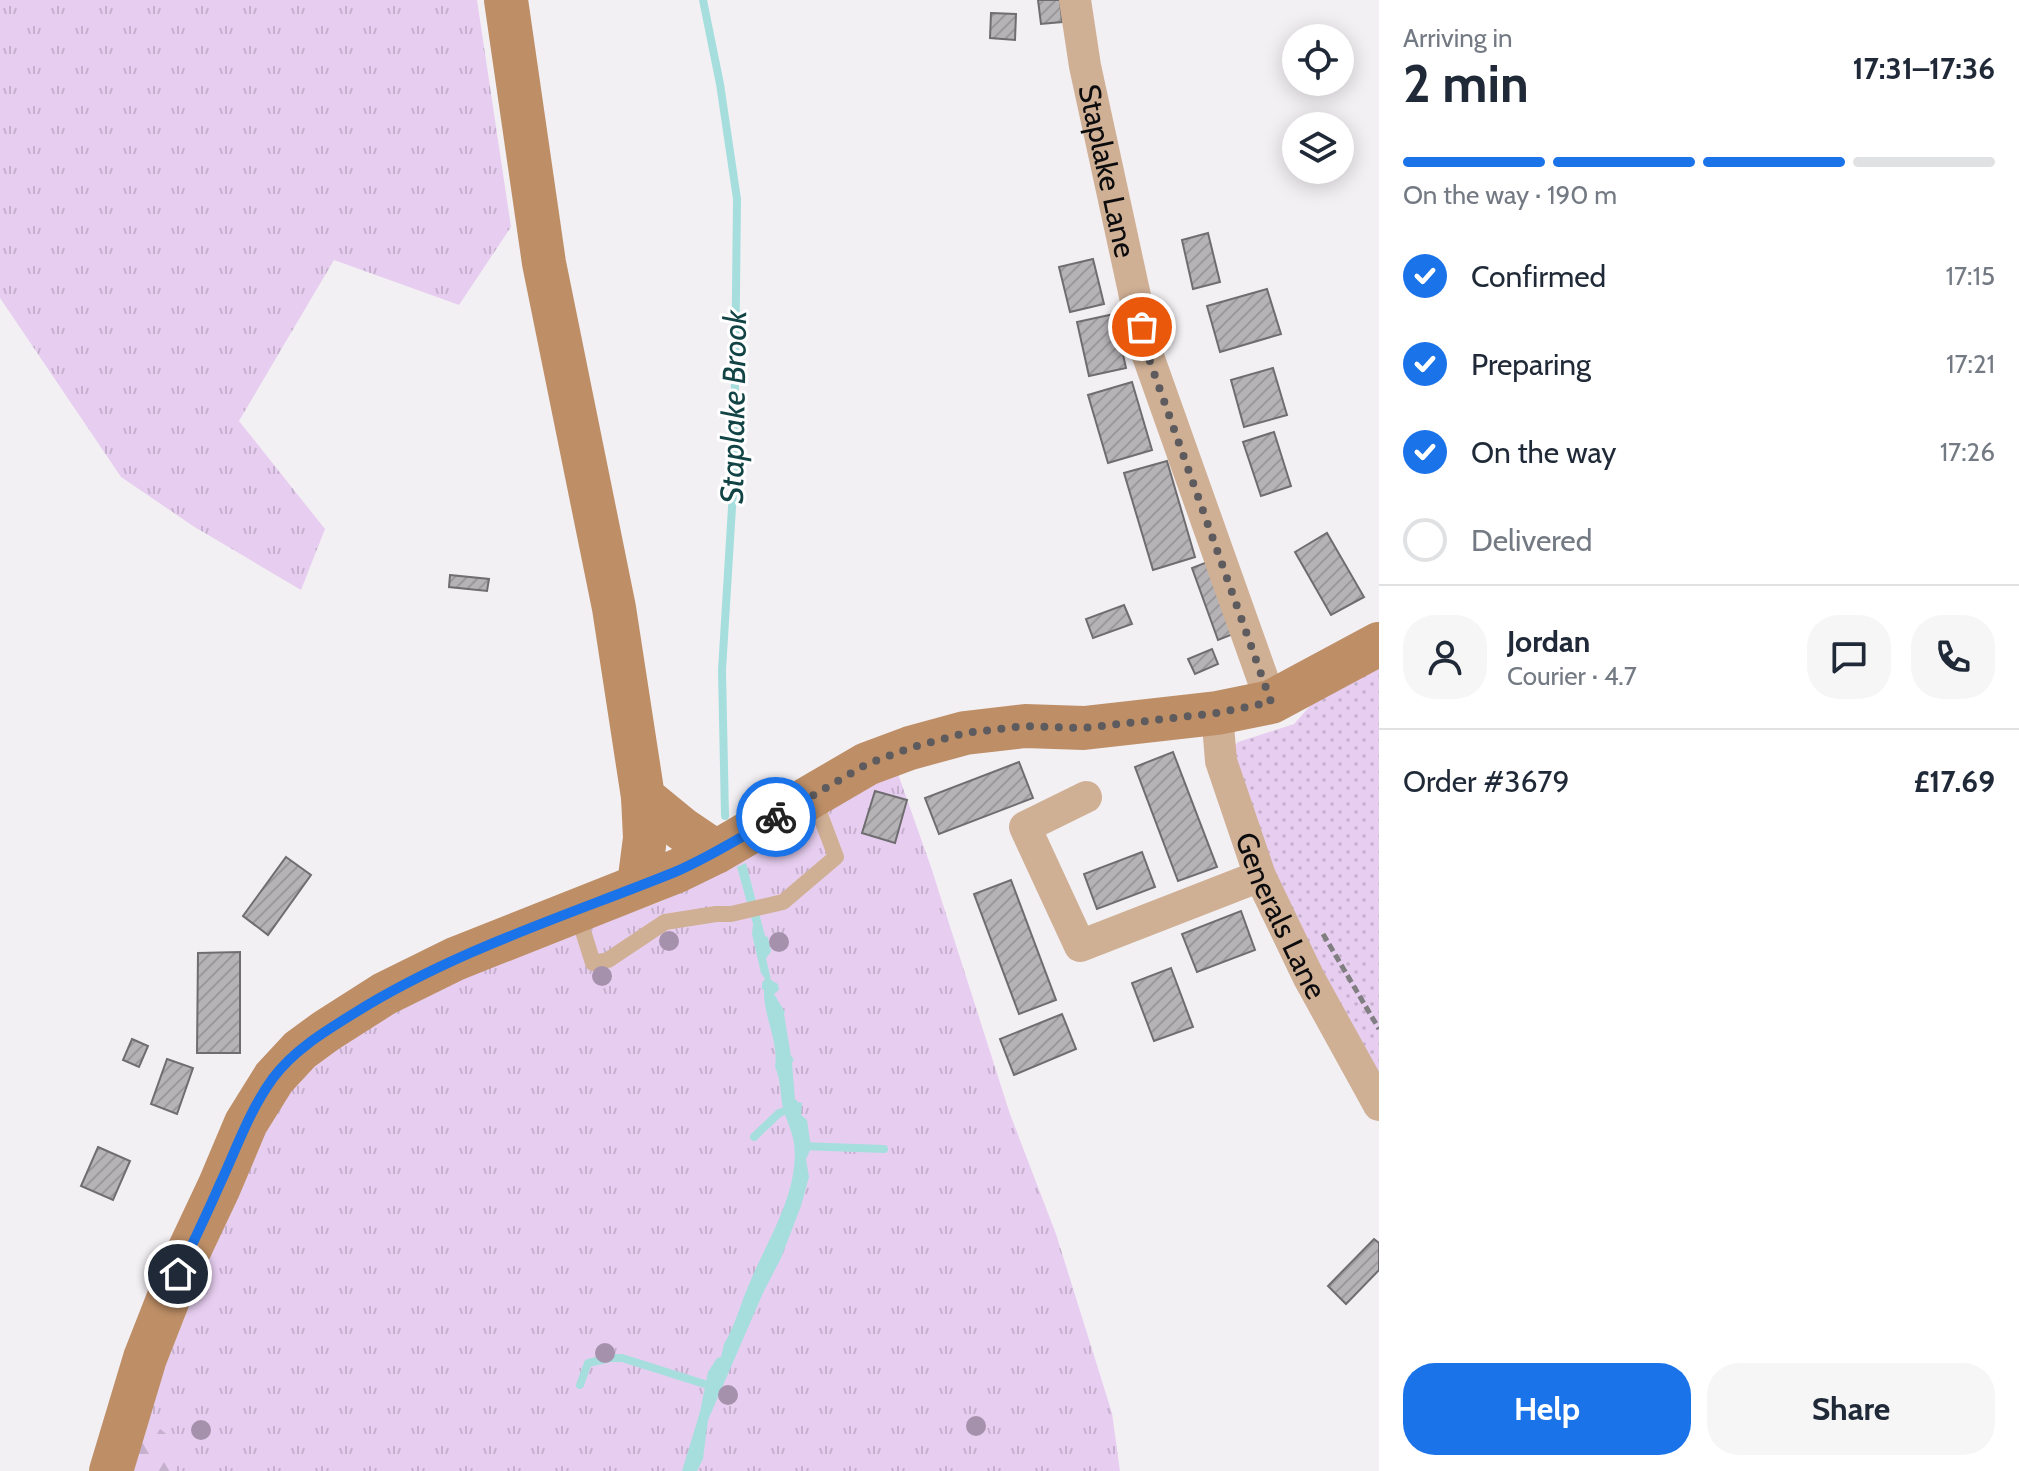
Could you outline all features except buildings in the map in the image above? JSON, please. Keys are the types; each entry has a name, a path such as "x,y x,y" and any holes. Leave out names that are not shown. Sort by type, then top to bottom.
{"street":[{"path":"506,0 544,263 614,608 643,797 645,838 639,885"},
{"name":"Staplake Lane","path":"1075,0 1085,66 1148,356 1271,702"},
{"path":"111,1471 145,1358 178,1274 246,1123 274,1078 300,1050 326,1031 384,994 455,959 677,871 716,852 867,764 910,748 965,733 1025,726 1084,728 1217,713 1271,702 1379,644"},
{"name":"Generals Lane","path":"1217,713 1221,761 1260,876 1309,978 1379,1105"},
{"path":"643,797 716,852"},
{"path":"1086,797 1025,827 1080,946 1260,876"}],"lane":[{"path":"577,910 593,963 608,960 665,922 742,912 783,902 836,857 813,795"}],"green space":[{"path":"0,0 477,0 511,227 459,305 334,260 239,421 325,529 301,590 193,526 121,477 0,298"},
{"path":"1379,662 1379,1100 1317,984 1227,753 1238,742 1294,724 1318,697"},
{"path":"897,771 1010,1114 1056,1234 1112,1413 1120,1471 132,1471 159,1381 215,1242 260,1139 296,1081 349,1035 433,990 533,948 662,901"},
{"path":"148,1419 176,1442 176,1471 132,1471"}],"water":[{"path":"746,863 765,936 768,937 771,952 766,958 771,980 778,984 779,990 774,994 785,1012 794,1059 795,1099 802,1103 801,1115 807,1120 811,1148 806,1159 809,1177 781,1258 708,1420 703,1459 697,1471 682,1471 700,1412 708,1372 721,1357 781,1214 795,1161 794,1143 783,1108 775,1067 775,1048 762,989 765,979 761,973 752,934 753,924 737,867"}],"waterway":[{"name":"Staplake Brook","path":"703,0 720,84 737,199 734,475 722,670 725,816"},
{"path":"754,1137 779,1113 791,1109"},
{"path":"801,1146 884,1149"},
{"path":"580,1385 588,1363 622,1358 714,1387"}],"way so far":[{"path":"776,817 867,764 965,733 1025,726 1084,728 1217,713 1271,702 1148,356 1142,327"}],"route":[{"path":"178,1274 246,1123 274,1078 300,1050 384,994 455,959 677,871 776,817"}]}
